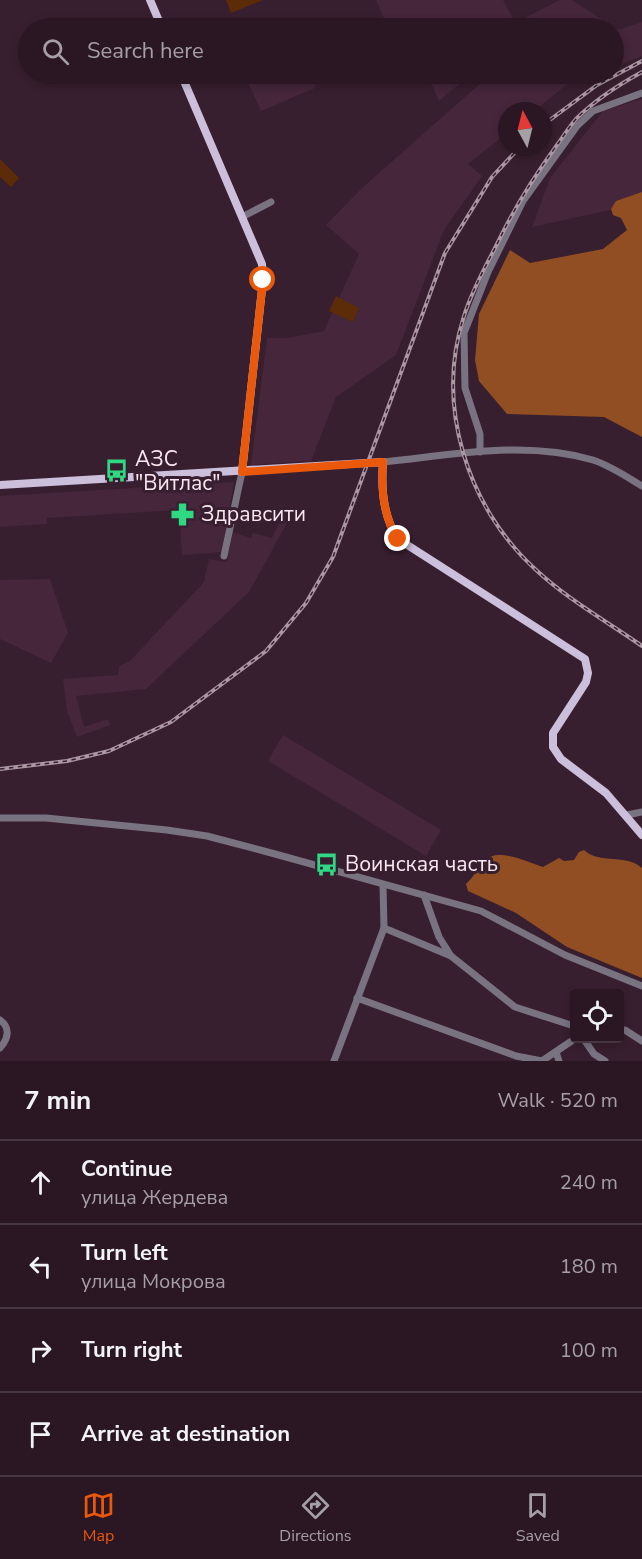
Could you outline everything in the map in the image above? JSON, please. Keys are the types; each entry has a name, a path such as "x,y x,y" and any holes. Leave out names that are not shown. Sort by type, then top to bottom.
{"main road":[{"path":"150,0 158,18"},
{"path":"185,84 262,264 263,280 242,472"},
{"path":"0,485 383,462 381,488 393,531 398,539 585,659 588,673 586,682 553,733 553,747 561,759 606,793 627,815 642,836"}],"street":[{"path":"480,452 480,434 465,388 464,333 488,272 523,201 577,126 593,111 642,93"},
{"path":"242,217 272,202"},
{"path":"383,462 514,450 572,455 610,467 642,486"},
{"path":"224,556 242,472"},
{"path":"627,815 642,812"},
{"path":"0,818 46,818 207,836 482,911 566,955 642,986"},
{"path":"334,1061 384,928 383,885"},
{"path":"424,896 439,937 451,956"},
{"path":"384,928 451,956 515,1007 570,1025"},
{"path":"357,998 516,1056 542,1061 570,1042"},
{"path":"0,1020 7,1030 7,1040 0,1048"},
{"path":"624,1030 642,1041"},
{"path":"586,1043 594,1054 605,1061"},
{"path":"556,1052 559,1061"}],"shaded area":[{"path":"226,0 263,0 231,13"},
{"path":"376,0 503,0 513,18 384,18"},
{"path":"560,0 572,0 600,18 525,18"},
{"path":"642,22 642,56 624,63 624,28"},
{"path":"249,84 315,84 315,88 261,111"},
{"path":"431,84 459,84 439,101"},
{"path":"480,84 567,84 545,102 498,102 498,140 468,164 482,176 444,230 396,355 336,397 311,461 251,465 267,338 287,338 324,331 359,254 326,225 362,188"},
{"path":"642,99 642,203 532,227 550,178 603,111"},
{"path":"0,159 19,178 11,187 0,177"},
{"path":"642,192 642,437 604,417 507,414 479,381 475,360 479,314 510,250 530,263 603,249 627,230 621,218 613,215 611,209 616,201"},
{"path":"336,296 359,308 353,322 329,311"},
{"path":"234,482 222,552 182,555 179,510 47,518 47,524 0,527 0,496"},
{"path":"286,508 293,512 249,592 146,689 76,696 84,727 108,719 110,725 77,737 67,711 63,679 118,675 119,666 130,661 204,582 209,559 227,562 233,532 251,538 253,533 272,538"},
{"path":"50,579 68,633 51,663 0,639 0,580"},
{"path":"283,735 441,830 426,856 268,761"},
{"path":"584,850 597,857 628,861 642,868 642,978 567,947 516,913 468,891 466,884 490,857 504,855 543,867 559,858 564,861 574,860 579,852"}],"railway":[{"path":"624,71 642,61"},
{"path":"624,83 642,72"},
{"path":"552,118 599,84"},
{"path":"622,84 576,119 542,167 508,222 464,316 456,350 453,384 456,419 463,453 475,485 491,516 511,544 535,569 560,590 642,646"},
{"path":"0,769 67,761 109,751 171,722 266,651 306,603 333,557 445,253 492,177 512,156"}],"place":[{"name":"АЗС \"Витлас\"","path":"117,471"},
{"name":"Здравсити","path":"183,514"},
{"name":"Воинская часть","path":"327,864"}],"route":[{"path":"263,280 242,472 383,462 381,488 393,531 398,539"}]}
